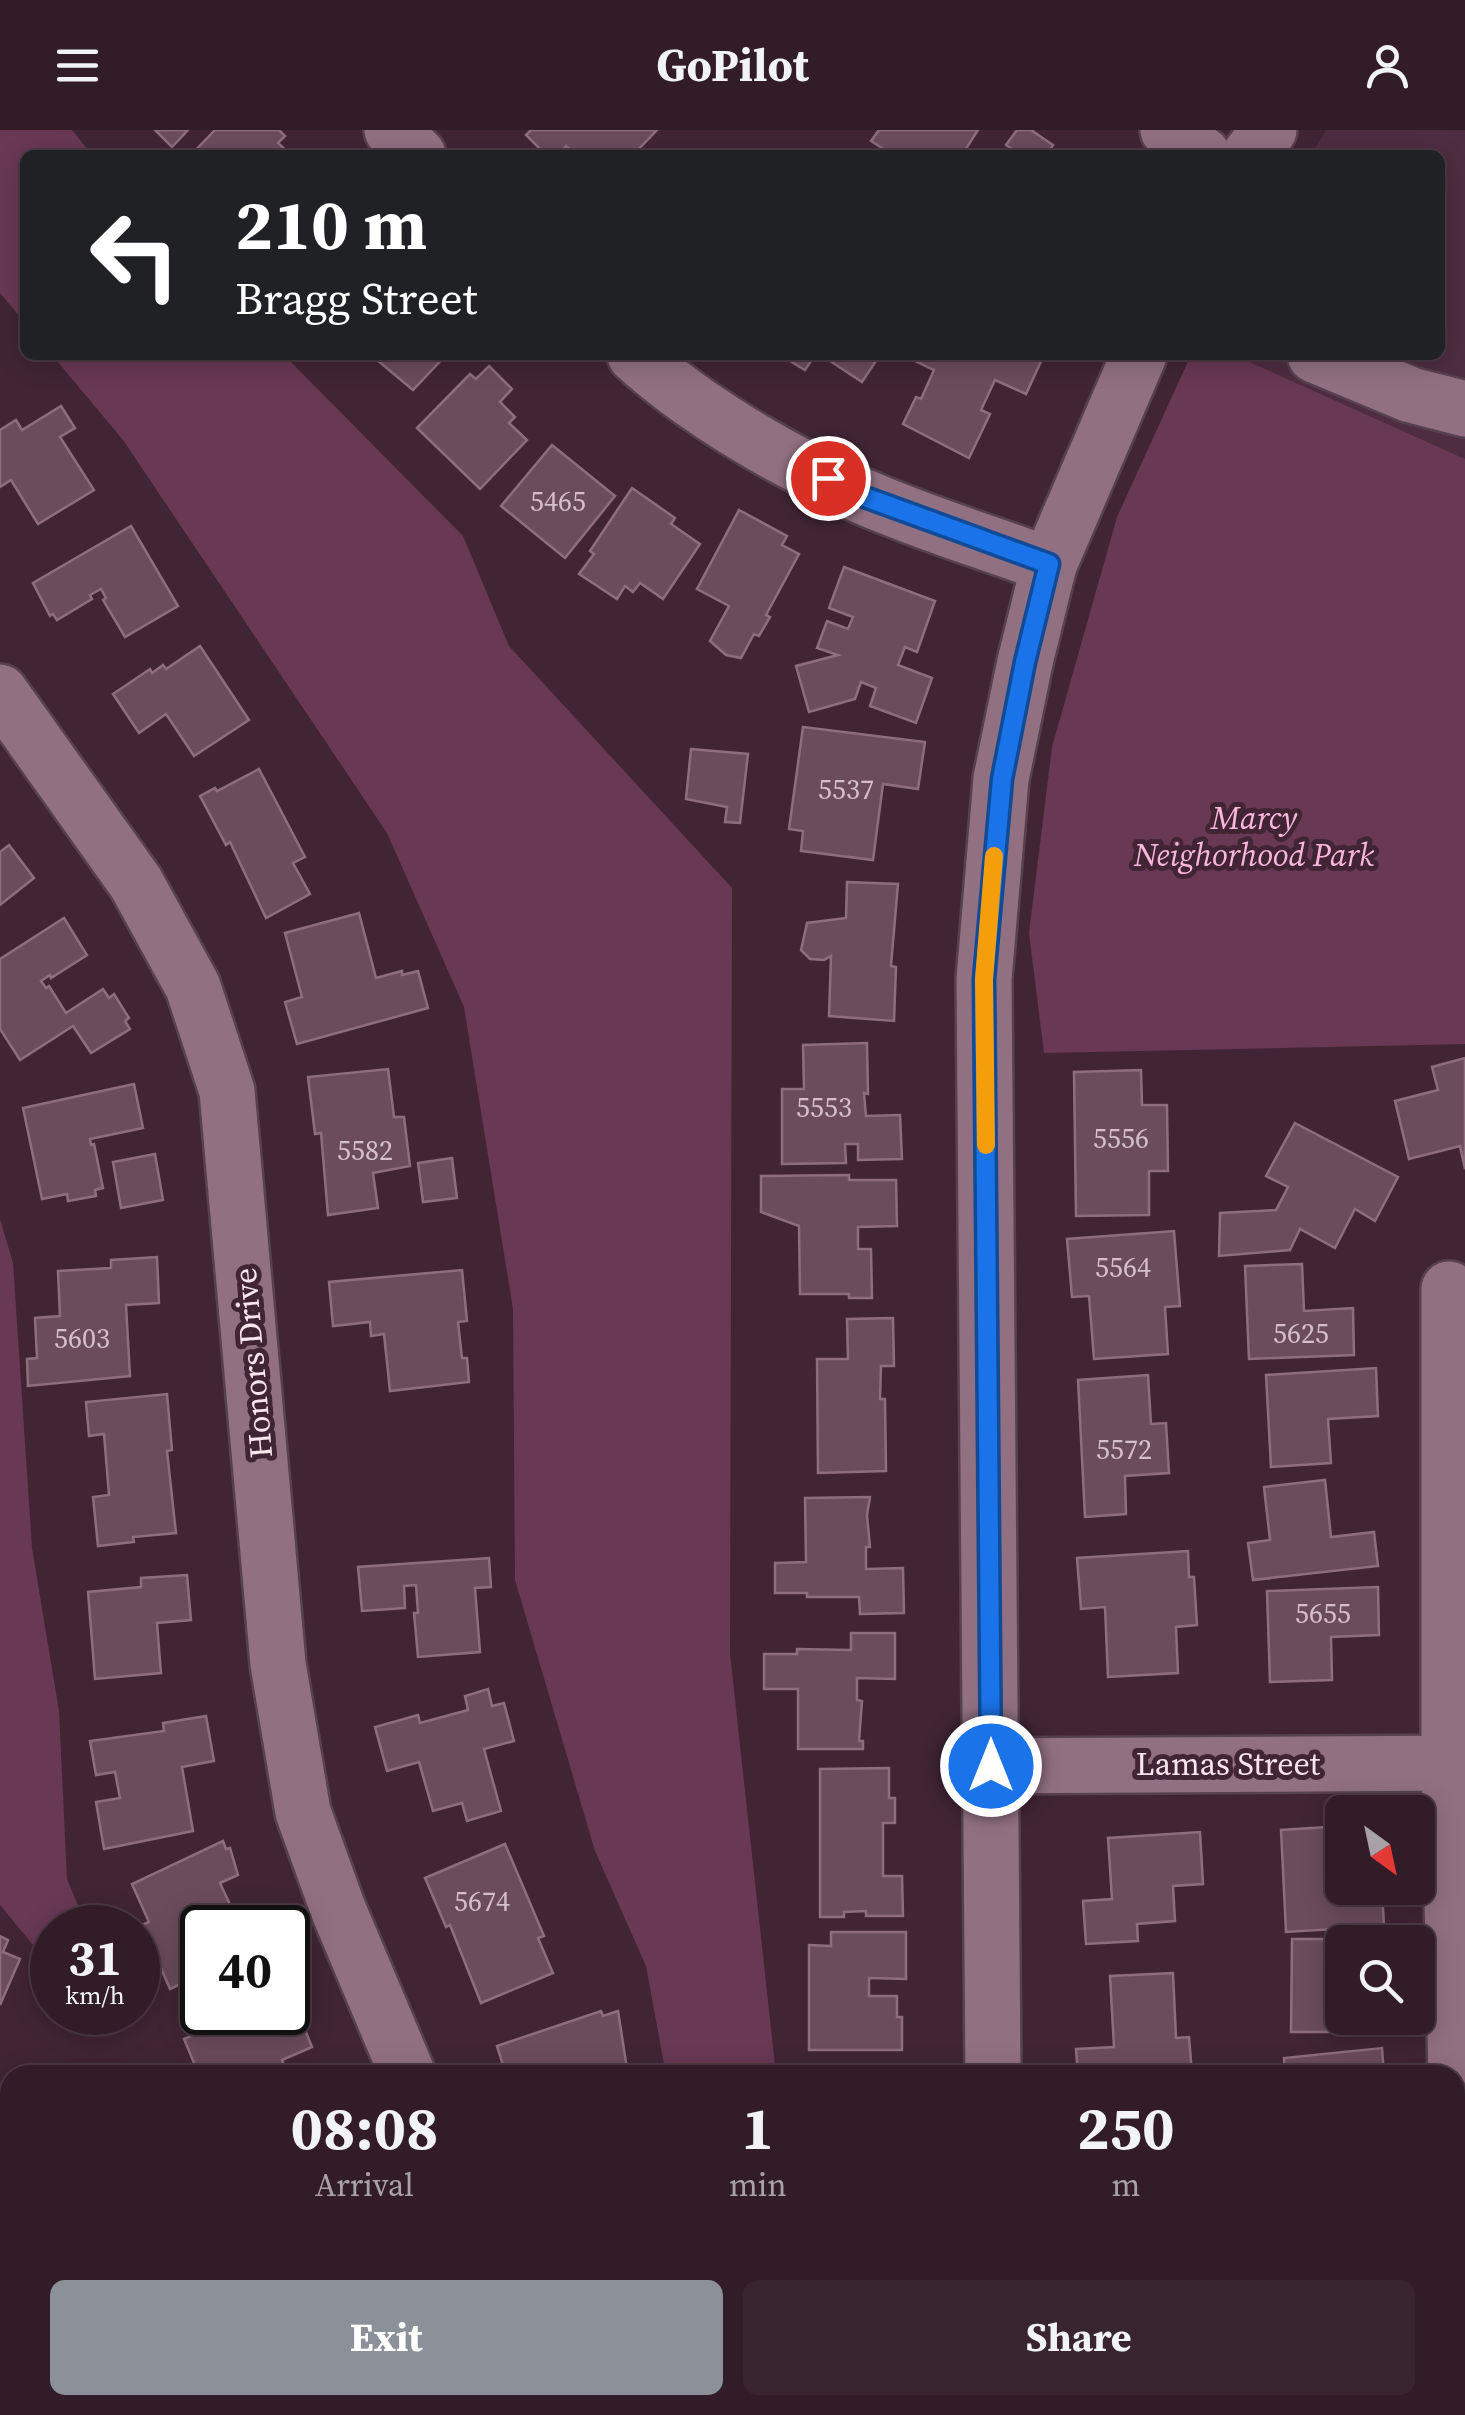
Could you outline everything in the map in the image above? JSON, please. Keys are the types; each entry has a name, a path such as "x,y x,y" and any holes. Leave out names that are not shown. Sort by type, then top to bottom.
{"street":[{"path":"392,130 413,150"},
{"path":"1168,130 1196,150"},
{"path":"1254,150 1269,130"},
{"path":"640,360 662,380 762,444 862,496 1049,564"},
{"path":"994,2065 984,979 1002,779 1049,564 1137,360"},
{"path":"1327,360 1411,395 1465,409"},
{"name":"Honors Drive","path":"0,692 136,883 192,986 226,1091 239,1196 278,1664 303,1812 338,1909 404,2065"},
{"path":"1450,1290 1460,2065"},
{"name":"Lamas Street","path":"991,1766 1457,1763"}],"shaded area":[{"path":"1326,130 1465,130 1465,459 1245,360 1445,360 1445,150 1314,150"}],"green space":[{"path":"0,130 72,130 88,150 20,150 20,317 0,293"},
{"path":"56,360 289,360 463,536 509,646 732,888 730,1653 775,2065 664,2065 646,1966 595,1851 515,1580 513,1309 464,1007 387,833 123,440"},
{"name":"Marcy Neighorhood Park","path":"1189,360 1245,360 1465,459 1465,1044 1044,1053 1029,933 1052,747 1117,517"},
{"path":"0,1219 13,1263 32,1548 59,1711 67,1879 78,1905 30,1905 30,1941 0,1905"}],"building":[{"path":"155,130 188,130 172,147"},
{"path":"215,130 279,130 285,136 278,143 286,150 196,150"},
{"path":"531,130 657,130 638,150 570,150 566,146 562,150 541,150 526,135"},
{"path":"879,130 978,130 965,150 885,150 871,141"},
{"path":"1017,130 1031,130 1053,145 1050,150 1014,150 1006,145"},
{"path":"377,360 441,360 413,390"},
{"path":"788,360 812,360 805,370"},
{"path":"829,360 877,360 862,382"},
{"path":"1042,360 1026,394 995,380 981,410 990,414 969,458 903,424 916,397 921,399 934,370 915,361"},
{"path":"489,366 512,389 500,402 515,417 509,423 527,440 480,489 417,428 470,374 476,379"},
{"path":"61,406 75,428 60,437 94,490 38,524 11,480 0,487 0,430 16,420 22,430"},
{"path":"552,445 615,496 565,558 501,506"},
{"path":"632,488 675,518 671,524 700,544 663,599 640,583 633,592 625,586 617,599 579,574"},
{"path":"739,510 787,536 782,545 799,554 766,615 770,617 759,636 754,634 741,658 726,655 710,641 729,606 697,589"},
{"path":"131,526 178,606 125,637 103,600 106,598 101,589 57,620 53,614 50,616 33,583"},
{"path":"844,567 935,601 917,652 905,647 898,665 932,678 916,723 870,706 876,688 861,682 855,699 809,712 796,666 838,655 817,648 827,621 848,629 853,617 829,608"},
{"path":"200,646 249,720 194,756 166,714 139,733 113,694 150,669 152,673 163,665 166,669"},
{"path":"803,727 925,742 918,789 883,784 873,860 801,851 803,831 789,829"},
{"path":"691,749 748,754 740,823 725,822 727,807 686,799"},
{"path":"259,769 305,857 293,863 310,894 266,918 230,842 226,845 200,796"},
{"path":"9,845 34,878 0,905 0,852"},
{"path":"847,882 898,884 891,966 896,967 894,1021 829,1016 831,956 810,959 801,950 807,923 846,918"},
{"path":"359,913 376,978 418,971 428,1008 297,1044 285,1002 302,997 285,933"},
{"path":"64,918 87,955 41,981 46,988 49,986 66,1013 103,989 109,998 114,994 129,1018 125,1021 130,1029 91,1053 73,1026 20,1060 0,1029 0,959"},
{"path":"867,1043 866,1116 900,1115 902,1159 858,1160 858,1144 845,1144 846,1163 782,1164 782,1089 804,1089 803,1045"},
{"path":"1465,1058 1465,1169 1460,1146 1409,1159 1395,1101 1438,1090 1432,1067"},
{"path":"388,1069 394,1117 404,1117 410,1166 373,1173 378,1208 328,1215 321,1133 315,1134 308,1077"},
{"path":"1141,1070 1142,1105 1167,1105 1168,1171 1149,1171 1149,1215 1076,1216 1074,1072"},
{"path":"134,1084 143,1128 90,1139 103,1188 95,1190 96,1196 68,1201 67,1194 42,1199 23,1108"},
{"path":"1295,1123 1398,1177 1375,1221 1355,1209 1335,1248 1300,1229 1290,1250 1219,1256 1220,1213 1276,1210 1288,1187 1266,1176"},
{"path":"155,1154 163,1200 121,1208 113,1162"},
{"path":"452,1158 457,1198 423,1202 418,1163"},
{"path":"849,1175 849,1180 896,1180 897,1226 858,1227 858,1249 871,1249 872,1298 800,1294 799,1226 761,1212 761,1176"},
{"path":"1174,1231 1180,1306 1165,1307 1168,1354 1094,1359 1089,1296 1072,1297 1067,1239"},
{"path":"157,1257 159,1303 126,1305 130,1376 28,1386 27,1359 37,1358 35,1318 60,1316 58,1271 111,1268 111,1260"},
{"path":"1302,1264 1304,1311 1353,1308 1354,1355 1249,1359 1245,1266"},
{"path":"462,1270 467,1321 458,1322 469,1382 390,1391 384,1334 371,1336 370,1322 333,1326 329,1282"},
{"path":"893,1318 894,1366 881,1366 886,1471 818,1473 817,1359 848,1359 847,1319"},
{"path":"1376,1368 1378,1416 1328,1419 1331,1463 1271,1467 1266,1375"},
{"path":"1148,1375 1151,1424 1166,1423 1169,1473 1125,1476 1126,1514 1085,1517 1078,1380"},
{"path":"167,1394 172,1450 167,1451 176,1533 133,1537 134,1542 98,1546 93,1497 109,1495 104,1434 89,1436 86,1402"},
{"path":"1325,1480 1331,1537 1374,1532 1378,1566 1253,1580 1248,1543 1270,1540 1264,1487"},
{"path":"870,1497 866,1569 903,1568 904,1613 860,1614 859,1597 775,1593 775,1563 806,1562 805,1498"},
{"path":"1188,1551 1197,1625 1176,1627 1178,1673 1108,1677 1105,1607 1081,1609 1077,1558"},
{"path":"489,1558 491,1587 475,1588 480,1652 418,1657 416,1585 404,1586 405,1608 362,1611 358,1567"},
{"path":"187,1575 191,1620 157,1623 161,1673 95,1679 88,1592 141,1587 141,1578"},
{"path":"1378,1587 1379,1635 1331,1637 1332,1680 1270,1682 1267,1591"},
{"path":"851,1633 895,1633 895,1679 857,1678 857,1700 862,1701 859,1741 863,1741 863,1749 798,1749 798,1689 764,1689 764,1654 797,1654 797,1649 851,1650"},
{"path":"488,1689 492,1706 504,1703 514,1741 484,1749 501,1811 467,1821 462,1803 433,1811 419,1762 387,1771 375,1727 418,1715 420,1723 468,1710 465,1696"},
{"path":"206,1716 214,1761 182,1767 193,1831 104,1849 96,1802 120,1798 115,1772 96,1775 90,1741 164,1731 163,1723"},
{"path":"889,1768 889,1798 895,1798 895,1823 883,1823 883,1876 902,1876 903,1916 866,1916 866,1911 844,1912 844,1917 820,1917 820,1769"},
{"path":"1325,1827 1325,1905 1383,1905 1384,1925 1325,1925 1325,1930 1286,1932 1281,1830"},
{"path":"1200,1832 1203,1884 1173,1886 1175,1921 1137,1924 1138,1941 1086,1944 1083,1901 1112,1899 1108,1838"},
{"path":"223,1841 226,1849 230,1848 238,1875 220,1883 230,1905 180,1905 180,1984 170,1989 160,1966 160,1905 141,1905 132,1884"},
{"path":"505,1844 544,1936 538,1938 553,1973 481,2003 450,1925 446,1927 425,1878"},
{"path":"831,1932 906,1932 906,1979 869,1978 869,1996 897,1996 897,2017 902,2017 902,2050 809,2050 809,1945 831,1946"},
{"path":"0,1936 8,1940 3,1952 20,1959 0,2005"},
{"path":"1292,1939 1325,1939 1325,2032 1291,2032"},
{"path":"1173,1973 1176,2038 1189,2037 1191,2065 1077,2065 1076,2049 1114,2047 1110,1976"},
{"path":"601,2011 603,2016 618,2011 626,2065 503,2065 497,2046"},
{"path":"193,2035 307,2035 312,2047 282,2060 284,2065 195,2065 184,2039"},
{"path":"1382,2048 1383,2065 1284,2065 1284,2058"}],"slow traffic":[{"path":"986,1145 984,979 994,856"}],"route":[{"path":"828,478 862,496 1049,564 1002,779 984,979 991,1766"}]}
